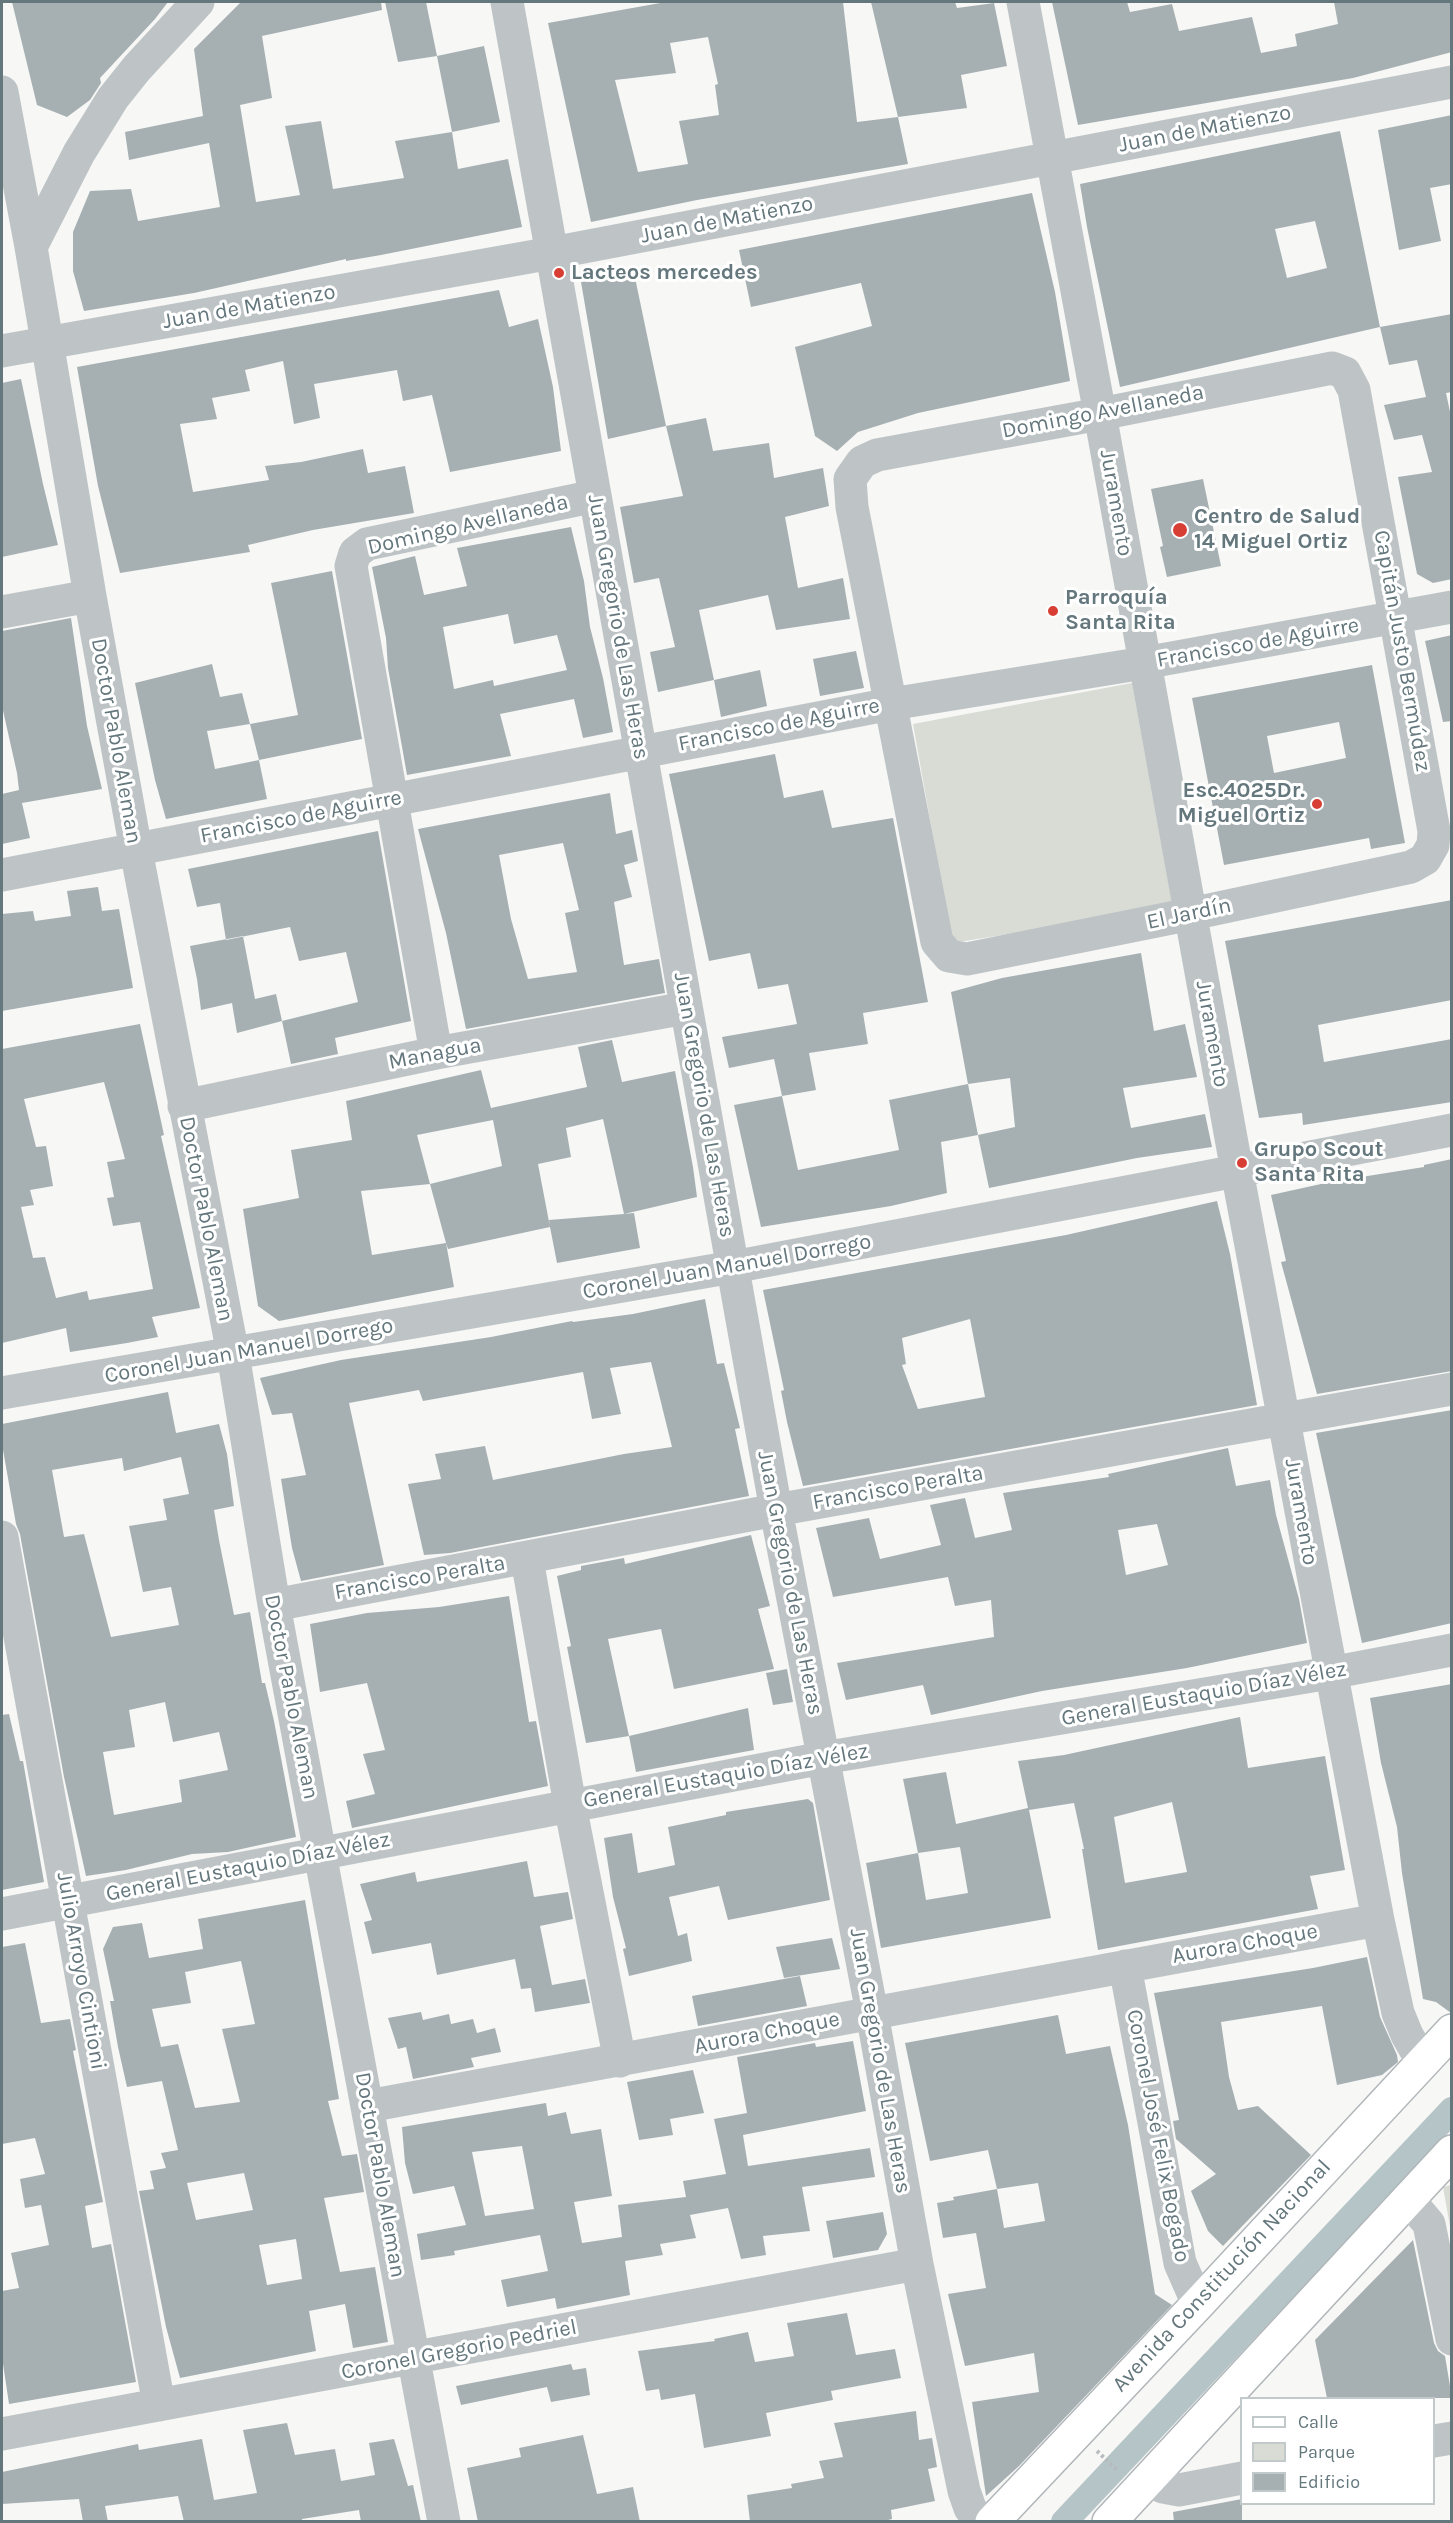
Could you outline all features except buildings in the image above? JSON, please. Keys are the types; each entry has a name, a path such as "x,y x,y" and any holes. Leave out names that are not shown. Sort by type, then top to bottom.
{"main road":[{"name":"Avenida Constitución Nacional","path":"992,2522 1452,2031"},
{"path":"1109,2522 1136,2479 1452,2152"}],"street":[{"path":"31,247 79,153 113,98 137,68 198,2"},
{"name":"Juan Gregorio de Las Heras","path":"507,2 776,1510 872,2013 917,2264 964,2491 970,2508 980,2522"},
{"name":"Juramento","path":"1023,2 1330,1673 1398,2013 1422,2061"},
{"name":"Juan de Matienzo","path":"2,351 552,253 1452,82"},
{"name":"Doctor Pablo Aleman","path":"2,92 136,850 233,1354 274,1605 444,2522"},
{"name":"Domingo Avellaneda","path":"891,704 852,507 850,479 862,462 878,455 1332,368 1345,373 1354,390"},
{"name":"Capitán Justo Bermúdez","path":"1354,390 1434,831 1433,845 1425,859 1411,867"},
{"name":"Domingo Avellaneda","path":"392,800 351,566 355,553 367,544 595,496"},
{"path":"2,612 90,596"},
{"name":"Francisco de Aguirre","path":"2,875 891,704 1144,663 1452,608"},
{"name":"El Jardín","path":"891,704 937,942 949,956 967,959 1411,867"},
{"path":"392,800 436,1053"},
{"name":"Managua","path":"184,1106 436,1053 686,1008"},
{"name":"Coronel Juan Manuel Dorrego","path":"2,1393 733,1267 1452,1131"},
{"name":"Francisco Peralta","path":"274,1605 776,1510 1452,1389"},
{"name":"Julio Arroyo Cintioni","path":"2,1537 159,2405"},
{"path":"526,1558 570,1805 621,2061"},
{"name":"General Eustaquio Díaz Vélez","path":"2,1914 823,1758 1330,1673 1452,1650"},
{"name":"Aurora Choque","path":"368,2106 1378,1920"},
{"name":"Coronel José Felix Bogado","path":"1125,1966 1180,2263 1198,2304"},
{"path":"1408,2199 1430,2224 1452,2339"},
{"name":"Coronel Gregorio Pedriel","path":"2,2434 917,2264"},
{"path":"1435,2441 1452,2438"},
{"path":"1136,2479 1179,2490 1240,2478"}],"path":[{"path":"1090,2444 1136,2479"}],"green space":[{"path":"1132,683 1173,908 952,943 913,724"},
{"path":"1452,2185 1451,2232 1443,2187"}],"waterway":[{"path":"1064,2522 1452,2110"}],"place":[{"name":"Lacteos mercedes","path":"559,273"},
{"name":"Centro de Salud 14 Miguel Ortiz","path":"1180,530"},
{"name":"Parroquía Santa Rita","path":"1053,611"},
{"name":"Esc.4025Dr. Miguel Ortiz","path":"1317,804"},
{"name":"Grupo Scout Santa Rita","path":"1242,1163"}]}
